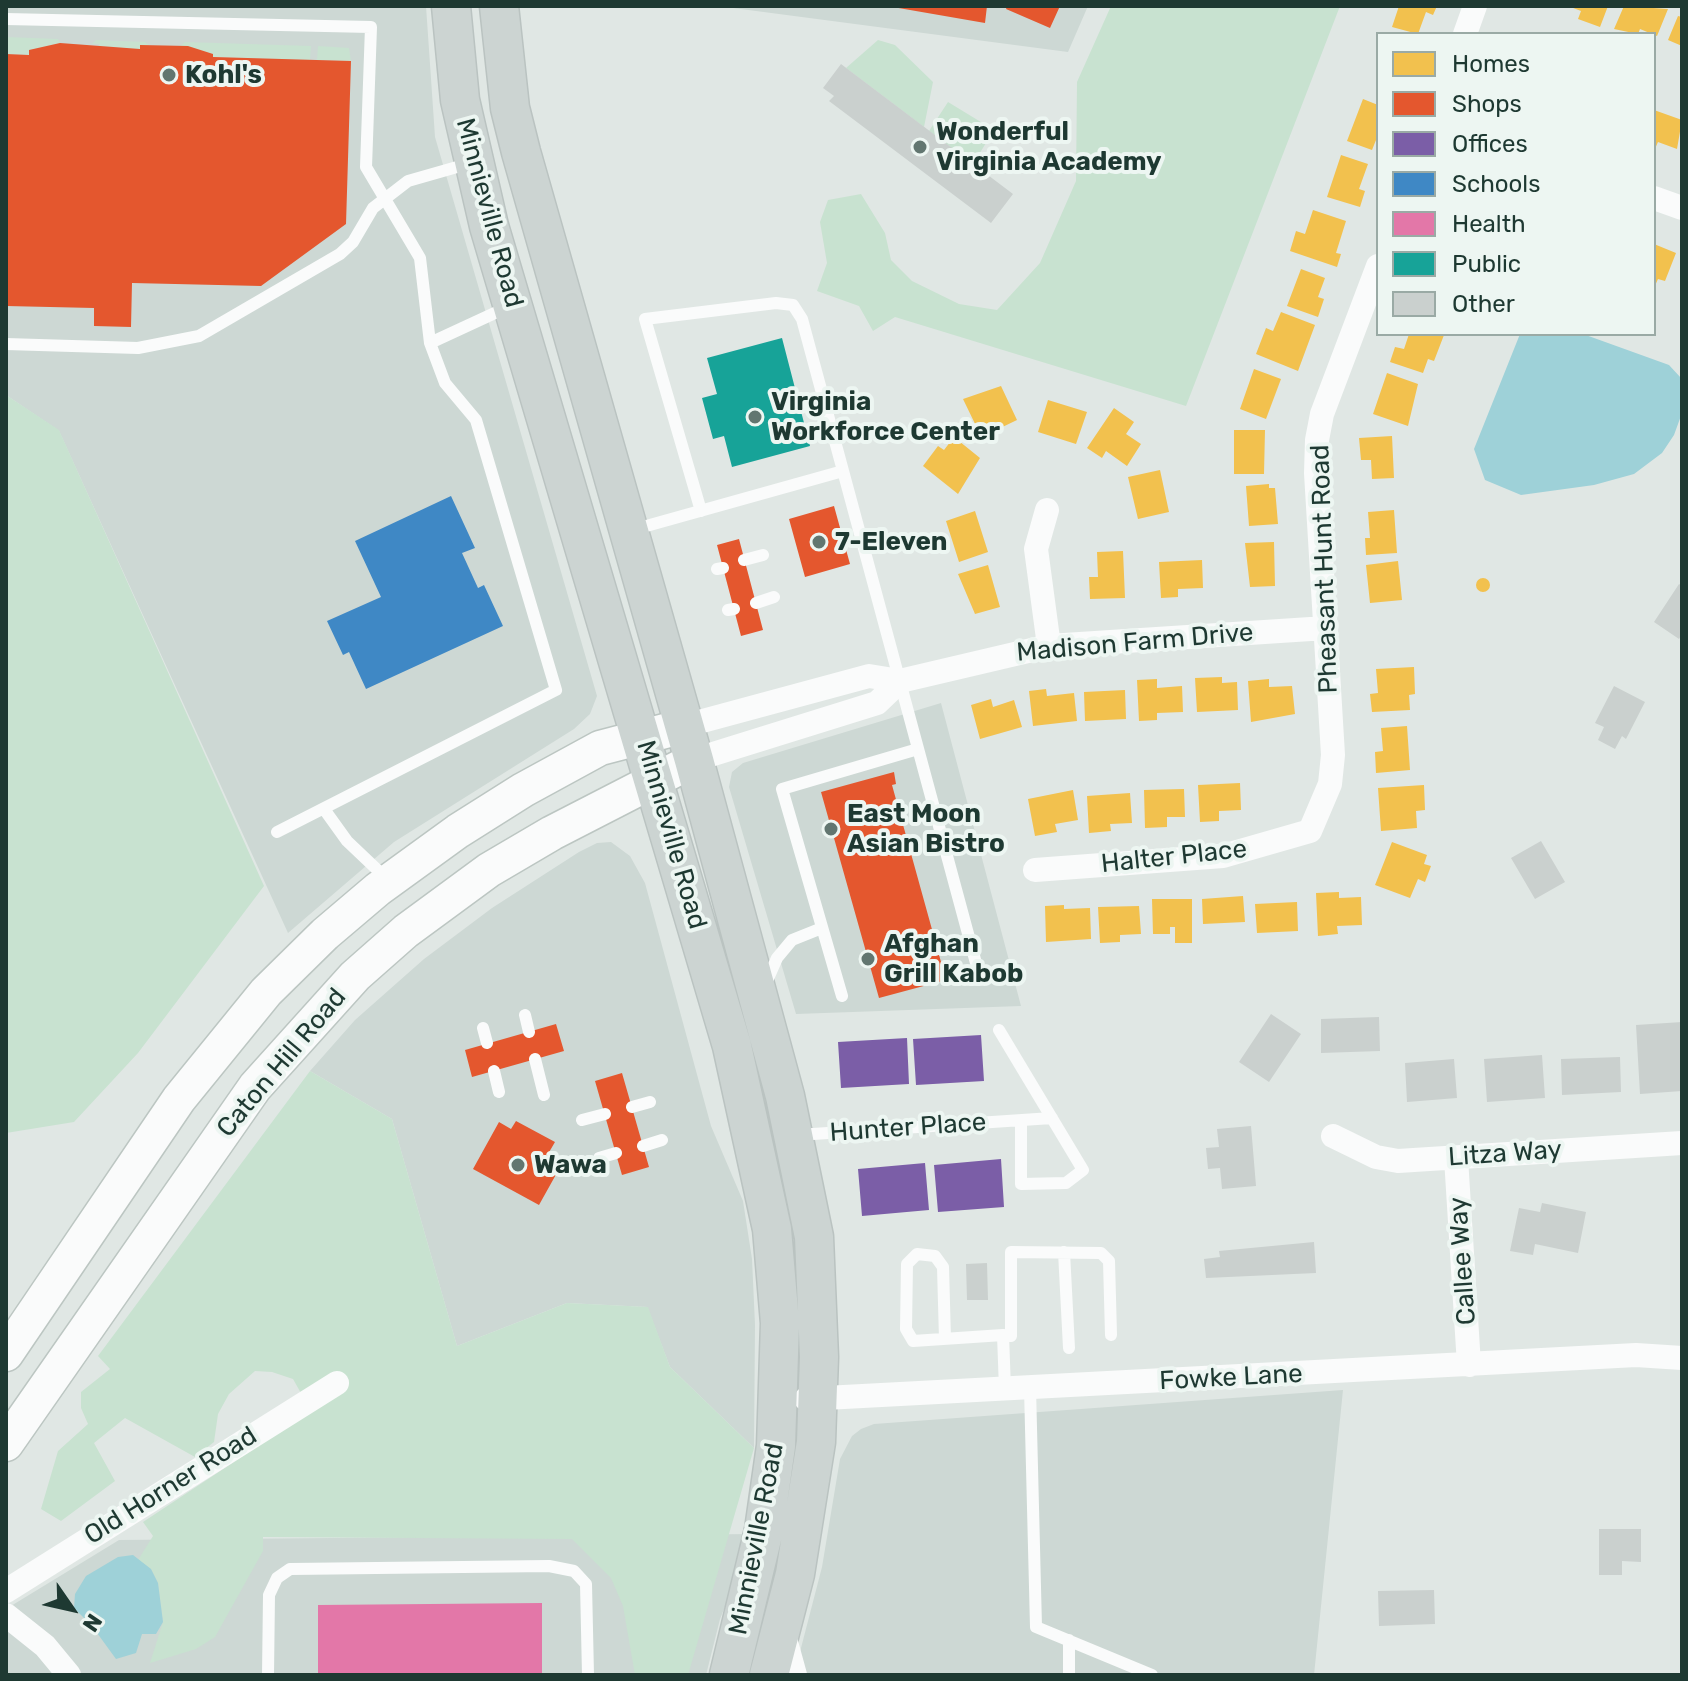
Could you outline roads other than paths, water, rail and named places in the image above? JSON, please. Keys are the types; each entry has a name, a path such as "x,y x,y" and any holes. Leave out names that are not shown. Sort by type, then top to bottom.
{"main road":[{"name":"Minnieville Road","path":"451,6 460,100 473,163 643,736 732,1046 758,1154 778,1280 779,1400 764,1530 729,1675"},
{"name":"Minnieville Road","path":"499,6 510,108 521,152 766,1026 794,1136 817,1267 818,1398 810,1498 769,1675"},
{"name":"Caton Hill Road","path":"6,1354 179,1099 266,992 325,934 458,831 523,790 600,748 643,736 689,743"},
{"name":"Caton Hill Road","path":"6,1444 255,1087 345,986 406,931 489,870 655,778 689,743"}],"street":[{"path":"1466,32 1475,6"},
{"path":"1656,199 1682,208"},
{"name":"Pheasant Hunt Road","path":"1310,831 1330,784 1333,755 1316,473 1317,440 1322,414 1376,271"},
{"path":"1047,510 1040,528 1036,567 1049,646"},
{"name":"Madison Farm Drive","path":"689,743 869,676 900,681 1049,646 1326,628"},
{"name":"Madison Farm Drive","path":"689,743 877,703 900,681"},
{"name":"Halter Place","path":"1035,870 1223,856 1310,831"},
{"name":"Litza Way","path":"1333,1136 1376,1157 1398,1161 1682,1143"},
{"name":"Callee Way","path":"1456,1158 1469,1365"},
{"name":"Fowke Lane","path":"779,1400 1636,1355 1682,1358"},
{"name":"Old Horner Road","path":"6,1591 337,1383"},
{"path":"6,1615 45,1646 69,1675"},
{"path":"782,1628 795,1675"}],"lane":[{"path":"6,19 371,27 366,167 420,258 430,343 445,383 476,420 556,690 277,832"},
{"path":"6,344 138,348 199,336 340,254 385,196 408,181 473,163"},
{"path":"701,511 645,319 776,303 796,307 980,978"},
{"path":"430,343 513,305"},
{"path":"629,531 843,471"},
{"path":"744,560 763,555"},
{"path":"756,603 774,597"},
{"path":"842,996 782,789 918,749"},
{"path":"324,809 347,841 389,882"},
{"path":"766,1026 764,1000 770,969 792,940 822,928"},
{"path":"525,1015 529,1032"},
{"path":"483,1028 487,1043"},
{"name":"Hunter Place","path":"999,1030 1083,1170 1066,1183 1021,1184 1021,1121"},
{"path":"535,1059 544,1095"},
{"path":"494,1071 499,1092"},
{"path":"632,1107 650,1102"},
{"path":"582,1120 605,1114"},
{"name":"Hunter Place","path":"794,1136 1052,1118"},
{"path":"643,1146 662,1140"},
{"path":"599,1158 616,1153"},
{"path":"945,1339 943,1267 935,1256 917,1254 907,1264 906,1329 913,1341 1011,1336 1011,1252 1101,1253 1109,1261 1111,1335"},
{"path":"1064,1252 1069,1348"},
{"path":"1003,1335 1005,1389"},
{"path":"1030,1388 1036,1627 1152,1675"},
{"path":"268,1675 269,1595 277,1578 290,1569 549,1566 574,1571 586,1584 588,1675"},
{"path":"1069,1640 1069,1675"}],"water":[{"path":"1519,336 1589,336 1669,365 1681,378 1682,413 1674,435 1662,453 1634,474 1594,485 1521,495 1485,480 1474,449"},
{"path":"133,1555 151,1569 158,1583 163,1622 156,1634 142,1634 136,1653 116,1659 92,1626 74,1608 75,1594 86,1576 118,1557"}],"place":[{"name":"Kohl's","path":"169,75"},
{"name":"Wonderful Virginia Academy","path":"920,147"},
{"name":"Virginia Workforce Center","path":"755,417"},
{"name":"7-Eleven","path":"819,542"},
{"name":"East Moon Asian Bistro","path":"831,829"},
{"name":"Afghan Grill Kabob","path":"868,959"},
{"name":"Wawa","path":"518,1165"}]}
